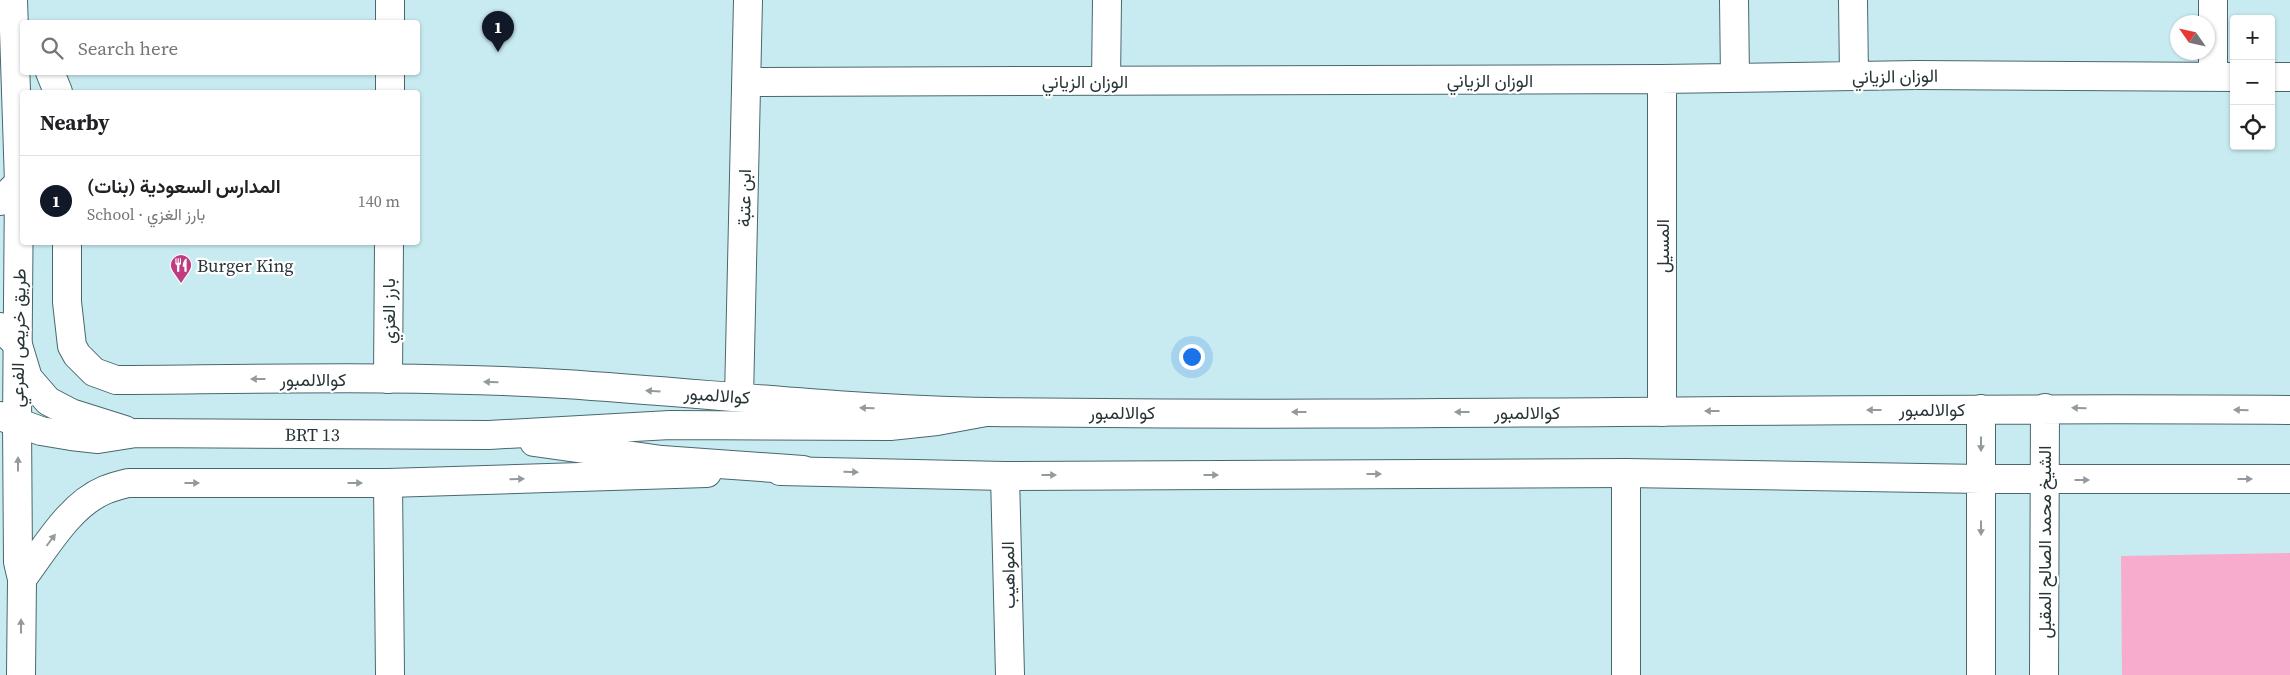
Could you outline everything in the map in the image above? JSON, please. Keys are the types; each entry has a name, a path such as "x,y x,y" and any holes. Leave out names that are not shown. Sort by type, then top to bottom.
{"street":[{"path":"390,0 390,20"},
{"name":"ابن عتبة","path":"739,397 748,0"},
{"path":"1106,81 1107,0"},
{"path":"1734,0 1735,78"},
{"path":"1853,0 1854,76"},
{"path":"2213,0 2223,77"},
{"name":"طريق خريص الفرعي","path":"12,19 8,419 20,570 21,675"},
{"path":"51,75 57,90"},
{"path":"390,75 390,90"},
{"name":"الوزان الزياني","path":"746,82 1662,80 1854,76 2223,77"},
{"path":"2275,77 2290,77"},
{"name":"المسيل","path":"1662,80 1662,412"},
{"name":"كوالالمبور","path":"67,245 67,302 72,346 77,355 94,372 116,380 388,379 560,384 857,407 986,412 1662,412 2046,408 2290,410"},
{"name":"بارز الغزي","path":"388,379 389,245"},
{"name":"BRT 13","path":"9,336 28,378 48,401 71,413 136,433"},
{"name":"الشيخ محمد الصالح المقبل","path":"2044,675 2046,408"},
{"path":"1981,409 1981,675"},
{"path":"489,434 670,424 890,426 937,422 986,412"},
{"name":"BRT 13","path":"8,419 41,431 98,439 136,433 489,434"},
{"path":"489,434 571,448 662,460 802,470 1005,476 1626,473 2044,480 2290,479"},
{"path":"20,570 86,501 105,490 128,483 388,482 802,470"},
{"path":"1626,473 1626,675"},
{"name":"المواهيب","path":"1005,476 1010,675"},
{"path":"388,482 390,675"},
{"path":"0,502 20,570"}],"shaded area":[{"path":"2290,553 2290,675 2122,675 2121,556"}],"place":[{"name":"المدارس السعودية (بنات)","path":"498,52"},
{"name":"Burger King","path":"181,284"}]}
